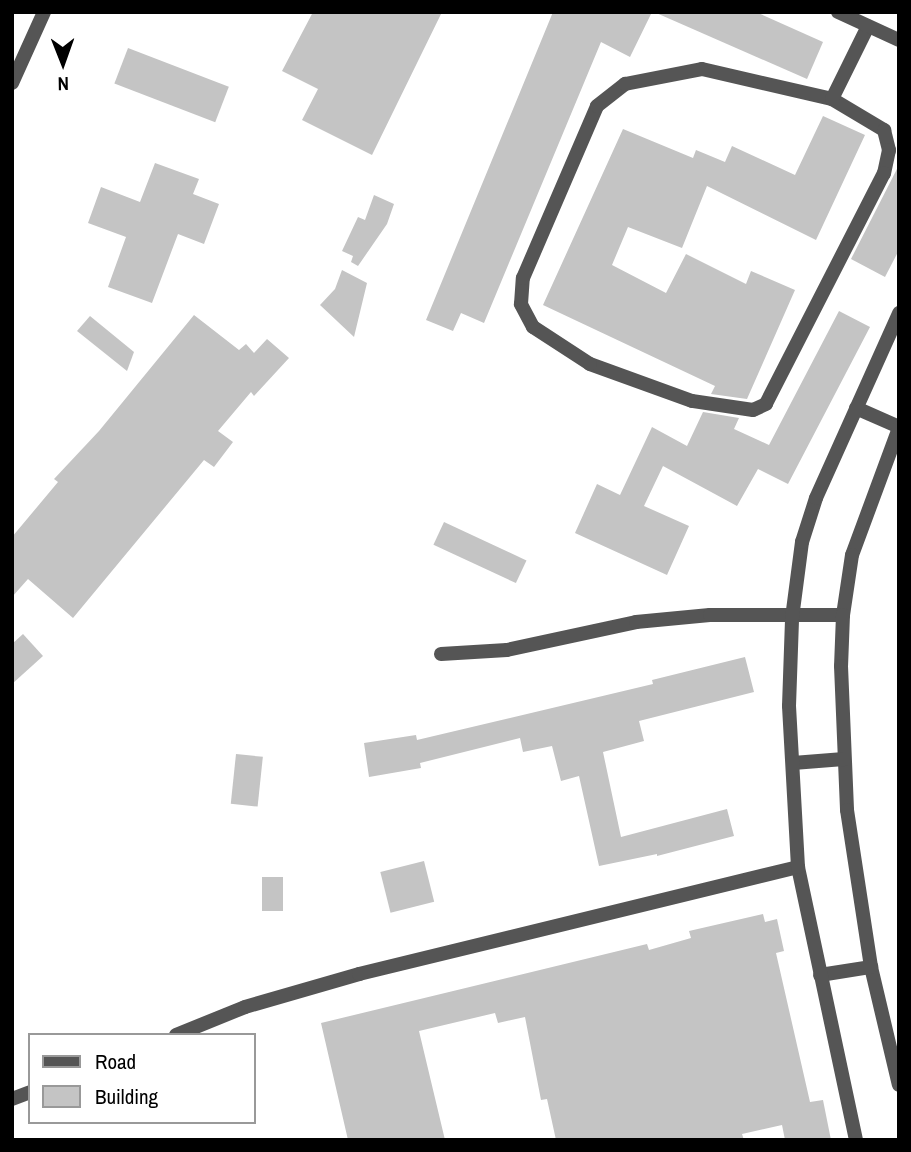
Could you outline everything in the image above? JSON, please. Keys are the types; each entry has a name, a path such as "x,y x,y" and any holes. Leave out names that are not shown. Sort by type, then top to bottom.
{"street":[{"path":"12,83 44,12"},
{"path":"838,12 899,40"},
{"path":"832,99 868,26"},
{"path":"702,69 832,99 884,130 889,150 884,173 766,404 753,410 692,401 590,364 533,327 521,304 523,278 597,106 625,84 702,69"},
{"path":"856,1140 799,867 789,706 792,618 805,531 816,498 899,313"},
{"path":"856,408 899,427 852,555 843,615 847,810 871,967 899,1085"},
{"path":"441,654 507,650 636,622 710,615 792,618 843,615"},
{"path":"793,763 844,759"},
{"path":"181,1033 245,1007 359,974 799,867"},
{"path":"820,975 871,967"}],"building":[{"path":"313,12 442,12 372,155 302,120 318,89 282,71"},
{"path":"553,12 652,12 630,57 601,42 484,323 461,313 453,331 426,320"},
{"path":"654,12 756,12 823,42 807,79"},
{"path":"128,48 229,87 215,122 114,83"},
{"path":"823,116 865,135 816,240 707,186 682,248 628,227 612,265 666,293 686,254 746,284 751,271 795,290 747,399 711,394 715,386 543,305 623,129 693,158 696,150 725,162 732,146 795,175"},
{"path":"155,163 199,179 193,194 219,204 204,244 178,234 152,303 108,287 126,237 88,223 101,187 140,202"},
{"path":"899,165 899,250 885,277 851,259"},
{"path":"374,195 394,204 387,224 358,266 351,262 353,256 342,251 358,217 365,220"},
{"path":"342,270 367,283 354,337 320,305 335,289"},
{"path":"839,311 870,327 788,484 758,469 737,506 663,466 644,506 689,526 667,575 575,533 597,484 620,495 652,427 687,446 703,412 739,418 734,429 769,445"},
{"path":"194,315 239,350 246,344 254,353 267,339 289,358 254,396 251,392 218,431 233,442 214,467 204,460 73,618 28,579 12,597 12,537 58,482 54,479 99,431"},
{"path":"90,316 134,352 127,371 77,331"},
{"path":"444,522 526,560 516,583 433,545"},
{"path":"23,634 43,656 12,684 12,644"},
{"path":"745,657 754,692 639,721 644,741 603,752 621,837 727,809 734,836 657,856 599,866 579,776 561,781 552,746 523,752 520,738 420,763 421,768 369,777 364,743 416,735 417,740 653,684 652,680"},
{"path":"236,754 263,757 258,807 231,804"},
{"path":"424,861 434,902 390,913 380,872"},
{"path":"262,877 283,877 283,911 262,911"},
{"path":"763,914 765,922 777,919 784,951 776,953 810,1102 823,1100 831,1140 785,1140 782,1125 742,1134 744,1140 556,1140 547,1099 541,1100 525,1017 498,1023 495,1013 419,1031 445,1140 348,1140 321,1023 647,944 649,950 691,938 689,931"}]}
